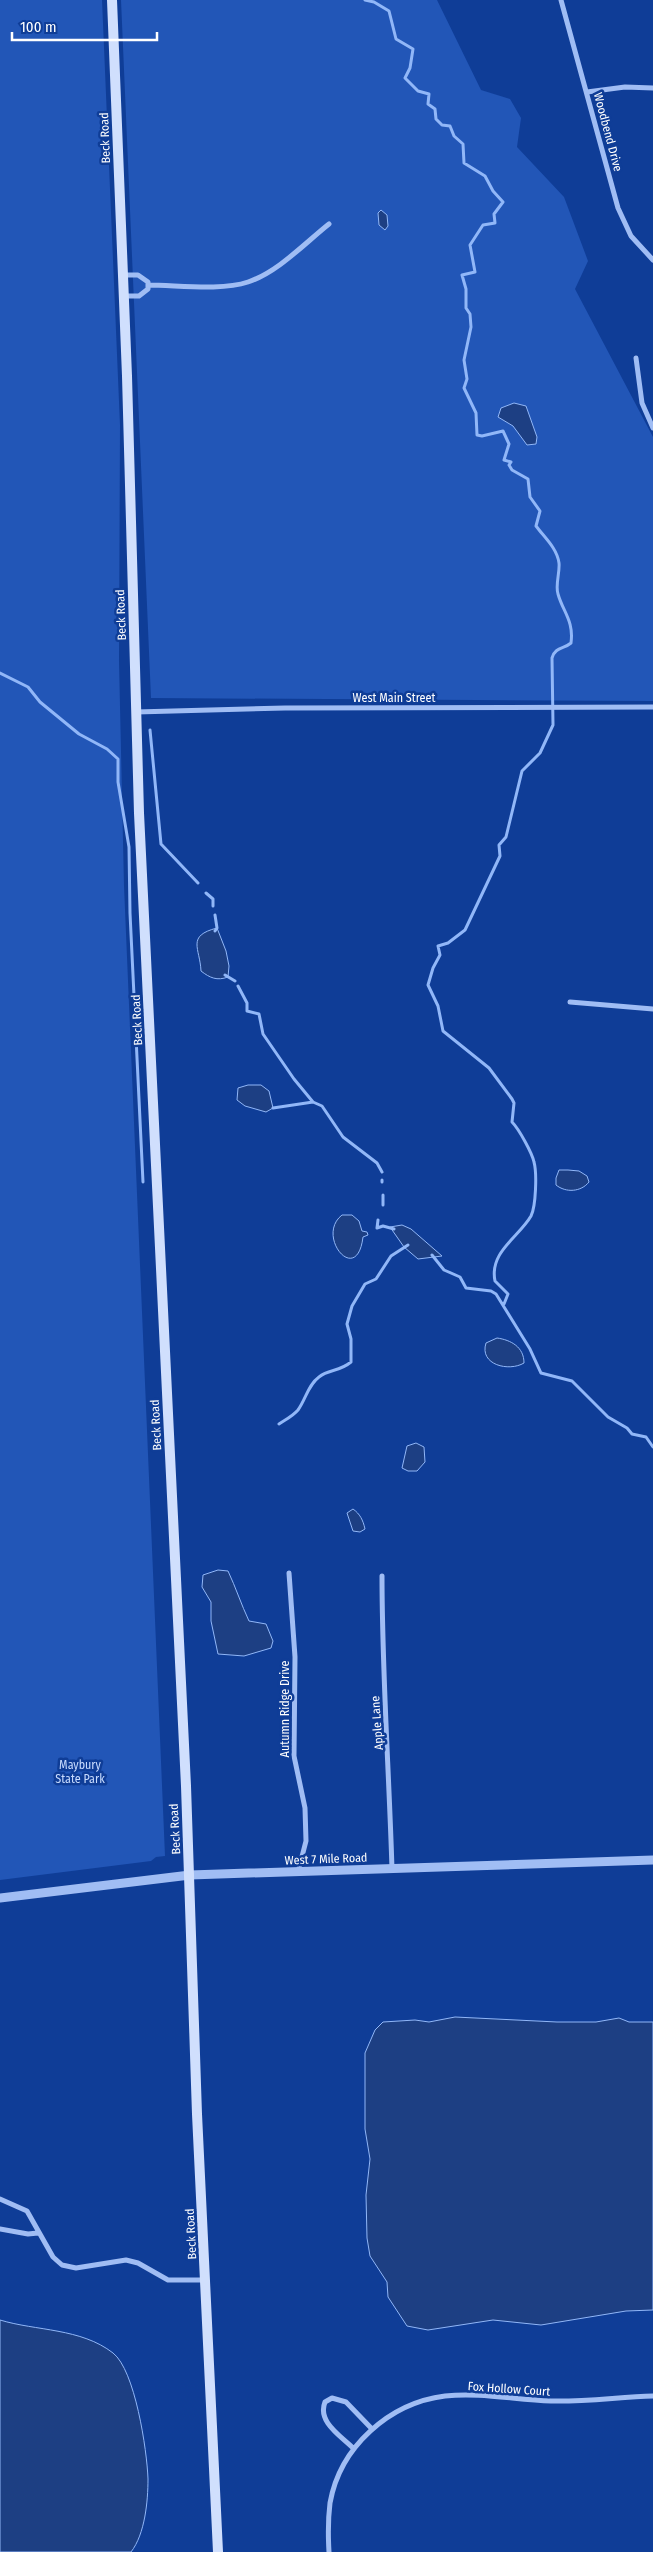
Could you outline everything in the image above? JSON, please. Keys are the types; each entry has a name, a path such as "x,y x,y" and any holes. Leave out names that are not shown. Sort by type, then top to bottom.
{"main road":[{"name":"Beck Road","path":"112,0 124,296 136,712 190,1876 197,2114 218,2552"}],"street":[{"name":"Woodbend Drive","path":"561,0 621,216 631,236 653,260"},
{"path":"588,92 625,87 653,88"},
{"path":"148,285 231,285 248,282 274,268 329,224"},
{"path":"123,275 138,275 148,282 148,289 139,296 124,296"},
{"path":"636,358 642,403 653,428"},
{"name":"West Main Street","path":"136,712 294,708 653,707"},
{"path":"570,1002 653,1009"},
{"name":"Autumn Ridge Drive","path":"289,1573 295,1657 294,1756 306,1808 306,1841 298,1872"},
{"name":"Apple Lane","path":"382,1576 382,1656 389,1755 392,1869"},
{"name":"West 7 Mile Road","path":"0,1898 190,1876 653,1860"},
{"path":"0,2200 27,2211 38,2234 46,2242 57,2262 70,2267 126,2260 138,2263 168,2280 206,2280"},
{"path":"0,2229 38,2234"},
{"name":"Fox Hollow Court","path":"329,2552 328,2520 331,2501 344,2465 354,2449 372,2429 407,2407 443,2397 466,2396 576,2402 653,2396"},
{"path":"354,2449 326,2421 322,2414 325,2402 332,2398 346,2402 372,2429"}],"green space":[{"name":"Maybury State Park","path":"0,0 102,0 120,425 119,661 124,886 165,1856 156,1857 151,1861 0,1880"},
{"path":"121,0 437,0 481,90 510,99 521,118 517,147 564,197 588,261 575,289 653,437 653,701 151,698"}],"shaded area":[{"path":"381,210 387,215 388,226 385,230 379,225 378,213"},
{"path":"514,403 526,406 537,437 536,444 527,445 513,426 498,417 501,408"},
{"path":"217,928 226,951 229,966 228,977 220,979 211,977 201,971 197,944 201,935"},
{"path":"248,1085 261,1085 269,1091 273,1108 266,1112 245,1106 237,1100 238,1088"},
{"path":"559,1170 579,1171 587,1176 589,1182 578,1189 560,1188 556,1185"},
{"path":"342,1215 352,1215 359,1221 362,1231 367,1232 368,1235 363,1237 359,1251 353,1258 347,1258 340,1253 335,1244 333,1234 335,1224"},
{"path":"402,1225 411,1229 442,1256 418,1259 404,1247 390,1227"},
{"path":"497,1338 507,1340 516,1345 522,1353 524,1363 511,1367 497,1365 491,1361 485,1351 486,1343"},
{"path":"416,1443 424,1447 425,1462 417,1471 408,1471 402,1468 407,1446"},
{"path":"353,1509 362,1520 365,1529 360,1532 353,1531 347,1513"},
{"path":"218,1570 228,1571 249,1621 266,1624 273,1641 271,1648 244,1656 218,1654 211,1621 211,1602 202,1587 203,1575"},
{"path":"455,2017 557,2022 596,2022 619,2018 629,2022 653,2022 653,2310 626,2311 541,2325 493,2320 428,2330 407,2326 388,2297 387,2282 370,2256 367,2238 366,2195 370,2159 365,2129 365,2053 375,2030 383,2022 415,2020 429,2022"},
{"path":"0,2320 73,2334 100,2345 113,2353 121,2362 128,2376 138,2412 148,2479 143,2527 131,2552 0,2552"}],"waterway":[{"path":"365,0 374,2 389,11 396,39 413,49 410,68 405,78 418,91 429,94 428,104 435,109 436,119 442,125 450,126 454,136 463,144 464,163 485,176 493,191 503,202 494,214 495,223 483,225 470,245 475,272 462,275 466,289 466,308 470,314 471,327 464,360 467,379 464,388 476,413 477,435 482,436 503,431 509,444 504,460 511,462 509,465 512,470 528,479 530,497 540,511 536,526 553,548 558,558 557,590 570,623 572,635 571,643 553,654 553,725 540,753 522,771 506,837 499,845 500,856 465,930 448,943 438,946 440,955 433,968 428,985 438,1006 443,1031 489,1068 512,1099 514,1103 512,1122 525,1141 534,1162 536,1189 533,1211 526,1224 501,1253 494,1271 495,1281 508,1294 504,1304"},
{"path":"0,673 28,687 40,702 79,734 107,749 118,759 118,782 129,847 130,913 143,1182"},
{"path":"150,730 161,844 198,883"},
{"path":"206,893 213,899 213,906"},
{"path":"215,915 217,928 215,931"},
{"path":"225,975 235,981"},
{"path":"238,986 247,1003 247,1011 259,1014 263,1034 294,1079 313,1102 322,1106 343,1137 377,1163 382,1172"},
{"path":"273,1108 313,1102"},
{"path":"383,1195 383,1205"},
{"path":"378,1220 377,1228 383,1226 394,1229"},
{"path":"279,1424 298,1410 315,1380 351,1362 351,1339 347,1324 352,1306 365,1284 376,1279 391,1256 408,1245"},
{"path":"432,1255 444,1270 460,1277 466,1288 491,1291 496,1294 530,1349 541,1373 572,1381 608,1417 627,1428 632,1434 646,1437 653,1447"}]}
